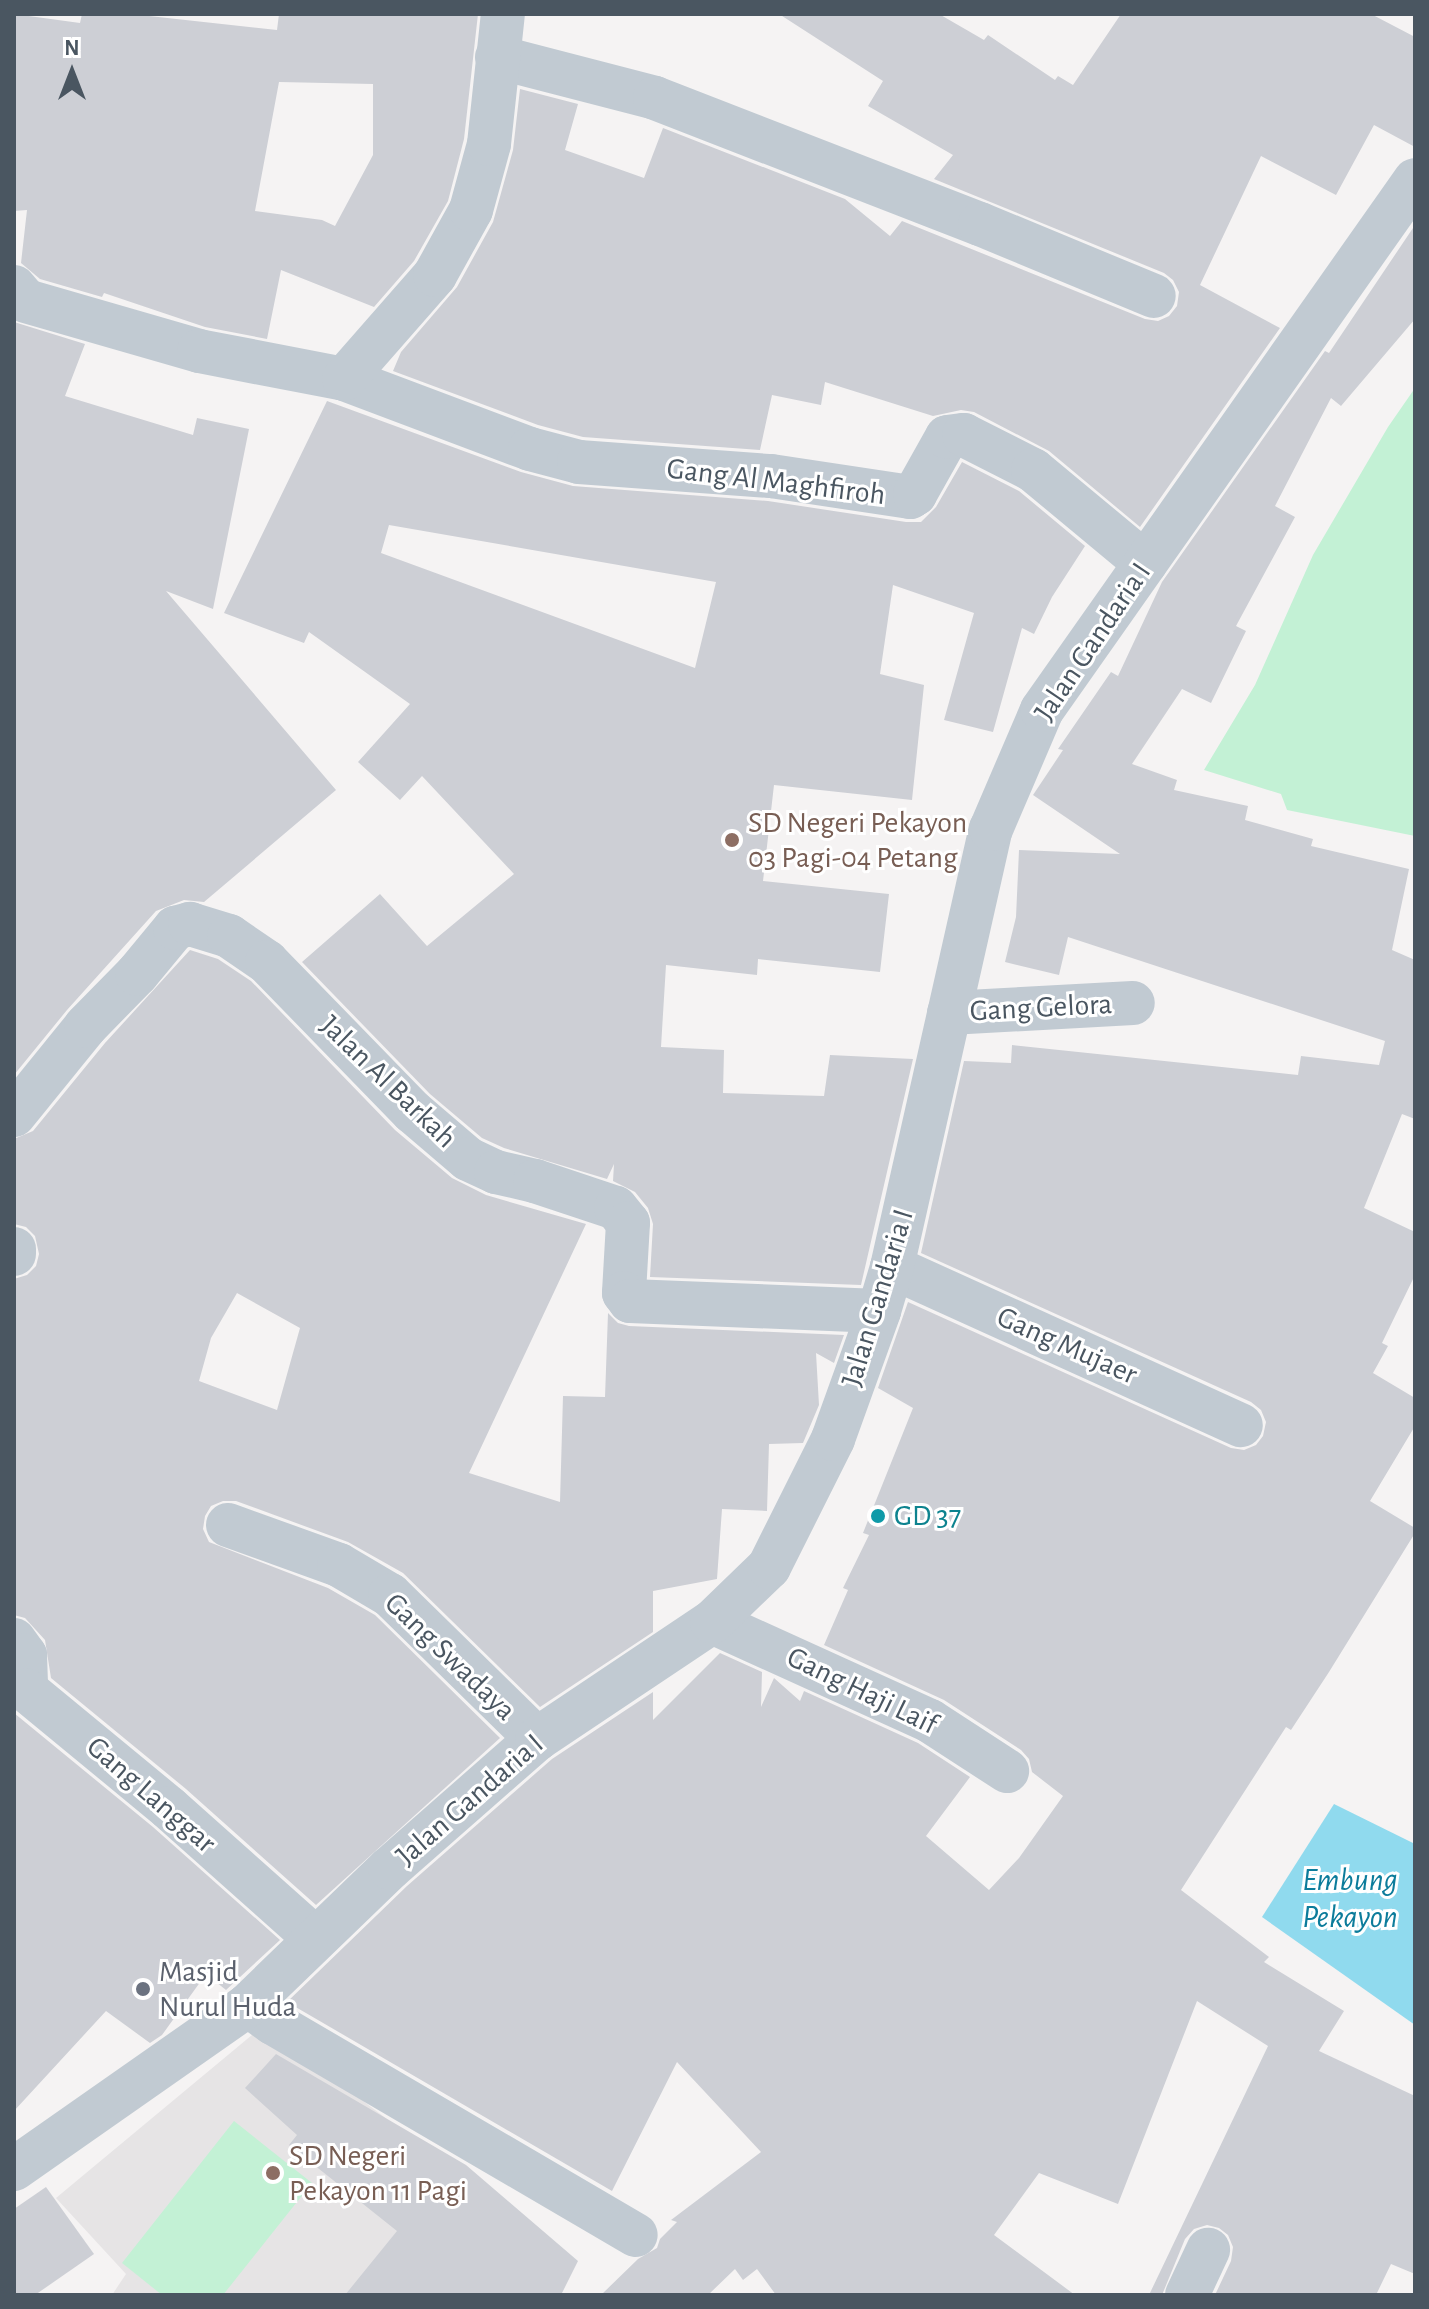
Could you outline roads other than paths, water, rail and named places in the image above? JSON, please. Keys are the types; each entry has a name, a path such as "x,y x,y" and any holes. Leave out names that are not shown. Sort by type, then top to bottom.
{"street":[{"path":"14,287 26,301 199,351 344,379 435,275 471,210 489,144 503,14"},
{"path":"497,57 655,98 980,224 1154,296"},
{"name":"Jalan Gandaria I","path":"18,2160 248,2005 315,1938 537,1739 712,1622 769,1567 833,1439 879,1311 892,1267 991,829 1042,710 1415,180"},
{"name":"Gang Al Maghfiroh","path":"344,379 530,449 579,462 771,476 896,497 915,494 947,437 964,435 1033,470 1145,563"},
{"name":"Jalan Al Barkah","path":"14,1115 86,1026 137,974 175,928 190,924 229,936 267,962 413,1112 468,1159 496,1172 535,1181 616,1208 628,1223 624,1293 630,1301 879,1311"},
{"name":"Gang Gelora","path":"949,1013 1133,1003"},
{"name":"Gang Mujaer","path":"892,1267 1241,1425"},
{"name":"Gang Swadaya","path":"228,1525 339,1565 390,1595 537,1739"},
{"name":"Gang Haji Laif","path":"712,1622 930,1721 1007,1771"},
{"name":"Gang Langgar","path":"14,1640 25,1655 26,1690 169,1808 315,1938"},
{"path":"248,2005 273,2023 636,2235"},
{"path":"1187,2295 1208,2250"}],"water":[{"name":"Embung Pekayon","path":"1334,1804 1415,1844 1415,2025 1262,1917"}],"place":[{"name":"SD Negeri Pekayon 03 Pagi-04 Petang","path":"732,840"},
{"name":"GD 37","path":"878,1516"},
{"name":"Masjid Nurul Huda","path":"143,1989"},
{"name":"SD Negeri Pekayon 11 Pagi","path":"273,2173"}]}
